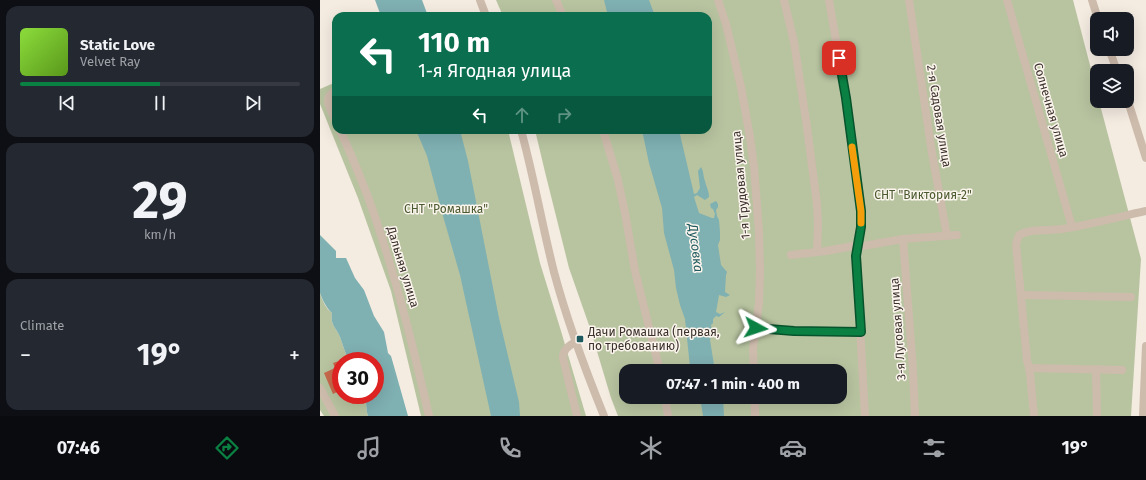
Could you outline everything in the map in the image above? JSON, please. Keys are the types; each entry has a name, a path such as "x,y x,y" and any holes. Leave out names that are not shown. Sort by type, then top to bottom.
{"street":[{"path":"480,0 484,12"},
{"path":"556,0 561,12"},
{"name":"1-я Трудовая улица","path":"718,0 726,24 741,87 754,167 759,232 760,271 759,303 753,349 754,364"},
{"path":"784,0 794,42 806,120 817,204 817,252"},
{"path":"829,0 846,98 861,211 861,227 856,256 865,416"},
{"name":"2-я Садовая улица","path":"909,0 932,153 947,236"},
{"name":"Солнечная улица","path":"1007,0 1072,227"},
{"path":"1092,0 1096,12"},
{"path":"332,92 328,96 328,101 332,111"},
{"path":"1130,108 1146,158"},
{"name":"Дальняя улица","path":"342,134 357,169 380,231 405,316 429,416"},
{"path":"522,134 555,273 575,342 604,416"},
{"path":"604,134 626,213 635,271 658,364"},
{"path":"1034,416 1016,244 1019,235 1031,231 1061,229 1105,221 1146,211"},
{"path":"791,255 858,245 863,246 903,239 957,235"},
{"name":"3-я Луговая улица","path":"903,239 915,416"},
{"path":"1021,295 1131,297"},
{"path":"756,328 794,331 861,332"},
{"path":"575,342 564,350 563,358 577,416"},
{"path":"1143,416 1146,346"},
{"path":"1029,368 1122,370"},
{"path":"1096,370 1097,416"},
{"path":"320,388 335,416"},
{"path":"666,404 668,416"},
{"path":"755,404 755,416"}],"green space":[{"name":"СНТ \"Виктория-2\"","path":"496,0 1073,0 1090,65 1090,108 1101,108 1141,259 1131,416 618,416 569,268 536,134 712,134 712,12 501,12"},
{"name":"СНТ \"Ромашка\"","path":"332,84 332,134 320,104 320,89"},
{"name":"СНТ \"Ромашка\"","path":"332,134 509,134 540,263 586,416 421,416 391,291 358,198"},
{"path":"320,293 324,304 332,313 333,323 345,352 332,352 332,404 366,404 368,416 324,416 320,410"}],"water":[{"path":"375,0 422,0 426,12 380,12"},
{"path":"604,0 649,0 654,12 607,12"},
{"path":"418,134 461,134 468,161 499,318 519,402 520,416 491,416 460,275 427,156"},
{"name":"Дусовка","path":"643,134 680,134 694,194 697,193 700,188 698,171 701,167 709,192 709,197 705,200 697,195 694,197 699,213 714,218 715,214 710,204 716,201 718,204 716,210 719,220 720,240 718,245 721,265 727,272 725,292 730,295 726,297 719,295 716,312 720,314 725,312 719,317 716,316 711,325 712,332 710,340 714,364 690,364 685,319 680,305 674,270 664,233 662,208 649,163"},
{"path":"320,235 336,251 336,258 346,258 355,278 364,290 374,316 384,332 388,353 391,356 408,416 368,416 366,404 384,404 384,352 346,352 333,323 332,313 325,304 320,293"},
{"path":"701,404 723,404 724,416 703,416"}],"building":[{"path":"332,369 332,392 324,373"}],"slow traffic":[{"path":"852,147 861,211 861,223"}],"place":[{"name":"Дачи Ромашка (первая, по требованию)","path":"580,339"}],"route":[{"path":"756,328 794,331 861,332 856,252 862,220 846,98 839,58"}]}
